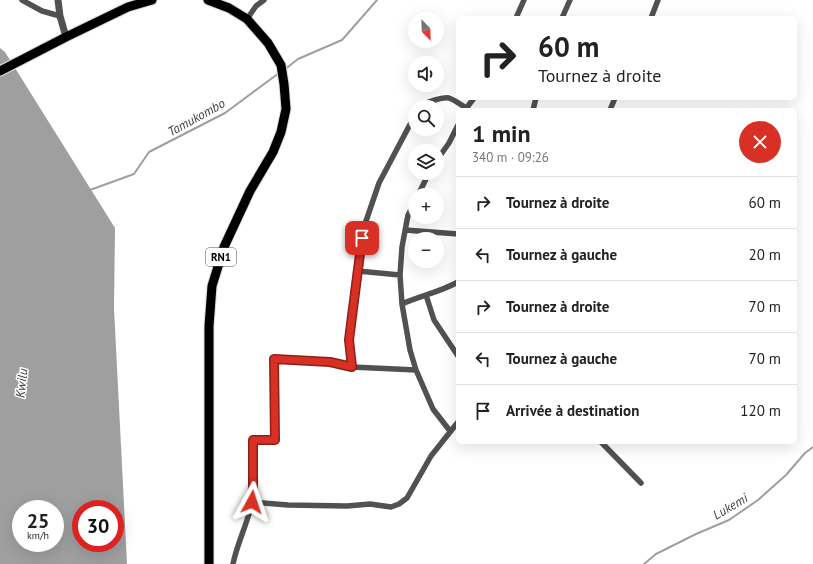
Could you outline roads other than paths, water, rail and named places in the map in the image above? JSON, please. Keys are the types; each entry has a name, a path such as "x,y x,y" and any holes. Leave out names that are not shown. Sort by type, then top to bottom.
{"highway":[{"path":"0,71 128,7 152,0"},
{"name":"RN1","path":"208,0 229,8 247,19 268,43 281,64 286,109 281,132 272,152 250,191 224,247 212,286 209,326 209,564"}],"street":[{"path":"22,0 42,11 60,16"},
{"path":"58,0 60,16 66,37"},
{"path":"247,19 256,6 264,0"},
{"path":"517,16 524,0"},
{"path":"563,16 570,0"},
{"path":"652,16 658,0"},
{"path":"437,100 448,98 464,108"},
{"path":"352,367 349,340 364,227 379,183 408,128"},
{"path":"444,151 456,129"},
{"path":"408,216 400,275 402,304 410,350 416,370 433,409 450,431"},
{"path":"405,230 456,234"},
{"path":"358,272 400,275"},
{"path":"402,304 446,289 456,283"},
{"path":"426,295 434,320 456,353"},
{"path":"233,564 252,502 253,440 275,440 274,359 330,362 352,367 416,370"},
{"path":"252,502 288,505 347,506 370,504 392,506 399,504 407,498 431,456 456,424"},
{"path":"603,444 641,483"}],"water":[{"name":"Kwilu","path":"0,48 5,52 115,228 114,308 124,500 72,500 72,552 124,552 124,505 127,564 0,564"}],"waterway":[{"name":"Tamukombo","path":"284,70 298,59 342,40 377,0"},
{"name":"Tamukombo","path":"90,190 134,174 149,152 225,113 279,73"},
{"name":"Lukemi","path":"644,564 656,554 696,534 729,520 758,500 786,475 805,453 813,447"}]}
